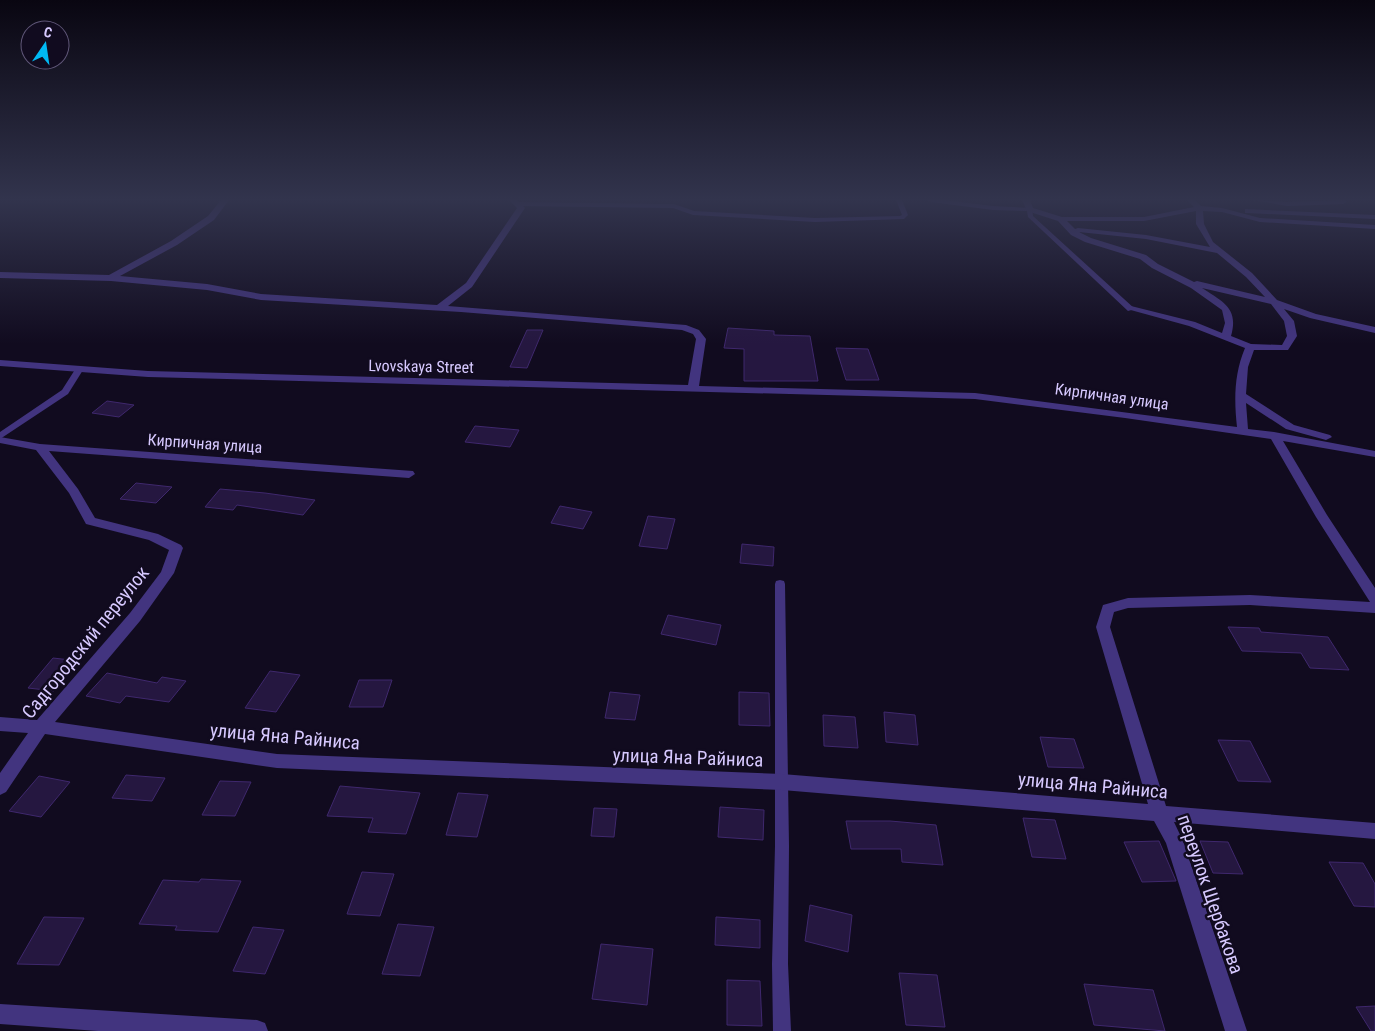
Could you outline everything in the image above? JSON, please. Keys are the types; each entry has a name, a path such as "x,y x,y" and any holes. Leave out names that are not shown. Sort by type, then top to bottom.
{"street":[{"path":"110,278 165,248"},
{"path":"440,308 470,285 494,248"},
{"path":"1116,248 1143,256 1155,266 1187,282 1226,309 1230,323 1226,336"},
{"path":"1205,248 1220,251"},
{"path":"1131,309 1192,324 1250,347 1285,348 1292,336 1289,321 1249,275 1216,248"},
{"path":"0,275 110,278 207,287 262,297 440,308 683,328 696,332 701,339 693,388"},
{"path":"1187,282 1274,302 1314,316 1375,330"},
{"path":"1243,431 1240,395 1245,358 1250,347"},
{"name":"Lvovskaya Street","path":"0,363 148,374 842,392"},
{"name":"Кирпичная улица","path":"842,392 975,396 1091,409 1243,431 1375,454"},
{"path":"1240,395 1290,427 1333,439 1375,446"},
{"path":"1274,436 1322,517 1375,599"},
{"name":"Кирпичная улица","path":"0,440 40,447 409,474"},
{"name":"Садгородский переулок","path":"0,787 41,727 135,617 167,572 176,548 153,537 90,522 74,492 40,447"},
{"name":"переулок Щербакова","path":"1236,1031 1174,841 1159,812 1103,627 1108,609 1128,602 1250,600 1375,608"},
{"name":"улица Яна Райниса","path":"0,724 41,727 277,760 782,782 1375,831"},
{"path":"0,1014 257,1031"}],"lane":[{"path":"1063,248 1131,309"},
{"path":"0,436 65,392 79,370"},
{"path":"780,584 782,782 780,964 782,1031"}],"building":[{"path":"728,328 774,331 774,335 810,336 818,381 744,381 744,349 724,348"},
{"path":"527,330 543,330 527,368 510,367"},
{"path":"836,348 868,349 879,380 846,380"},
{"path":"107,401 134,405 119,417 92,413"},
{"path":"475,426 519,430 510,447 465,442"},
{"path":"136,483 172,487 156,503 120,499"},
{"path":"220,489 315,500 303,515 237,505 233,510 205,507"},
{"path":"560,506 592,512 583,529 551,523"},
{"path":"648,516 675,519 667,549 639,546"},
{"path":"742,544 774,547 773,566 740,563"},
{"path":"668,615 721,625 716,645 661,634"},
{"path":"1228,627 1259,628 1261,632 1328,637 1349,670 1310,668 1301,653 1242,651"},
{"path":"53,658 79,661 54,691 28,688"},
{"path":"270,671 300,675 276,712 245,708"},
{"path":"107,673 157,683 162,677 186,681 169,702 126,696 120,703 86,696"},
{"path":"359,680 392,680 383,707 349,707"},
{"path":"610,692 640,695 635,720 605,718"},
{"path":"739,692 769,693 770,726 739,725"},
{"path":"884,712 915,715 918,745 886,742"},
{"path":"823,715 855,717 858,748 824,746"},
{"path":"1040,737 1074,739 1084,768 1048,767"},
{"path":"1218,740 1250,741 1271,782 1238,781"},
{"path":"126,775 165,778 152,801 112,798"},
{"path":"39,776 70,782 41,817 9,811"},
{"path":"220,781 251,782 235,816 202,815"},
{"path":"340,786 420,793 406,834 368,832 373,818 327,816"},
{"path":"458,793 488,795 477,837 446,835"},
{"path":"720,807 764,810 763,840 718,837"},
{"path":"594,808 617,809 614,837 591,836"},
{"path":"1023,818 1055,820 1066,859 1032,857"},
{"path":"846,821 890,821 936,825 943,865 902,862 901,849 851,849"},
{"path":"1159,841 1176,881 1142,882 1124,842"},
{"path":"1200,841 1228,842 1243,874 1213,873"},
{"path":"1329,862 1363,863 1375,884 1375,907 1354,906"},
{"path":"362,872 394,874 380,916 347,914"},
{"path":"201,879 241,881 218,932 175,930 177,926 139,924 163,880 199,882"},
{"path":"810,905 852,915 848,952 805,941"},
{"path":"44,917 84,918 59,965 17,964"},
{"path":"716,917 760,920 760,948 715,945"},
{"path":"398,924 434,927 420,976 382,974"},
{"path":"253,927 284,930 265,974 233,971"},
{"path":"601,944 653,949 647,1005 592,999"},
{"path":"899,973 937,975 945,1027 906,1025"},
{"path":"727,980 760,981 762,1026 727,1025"},
{"path":"1084,984 1153,990 1165,1031 1094,1025"},
{"path":"1375,1006 1375,1031 1371,1031 1356,1007"}]}
